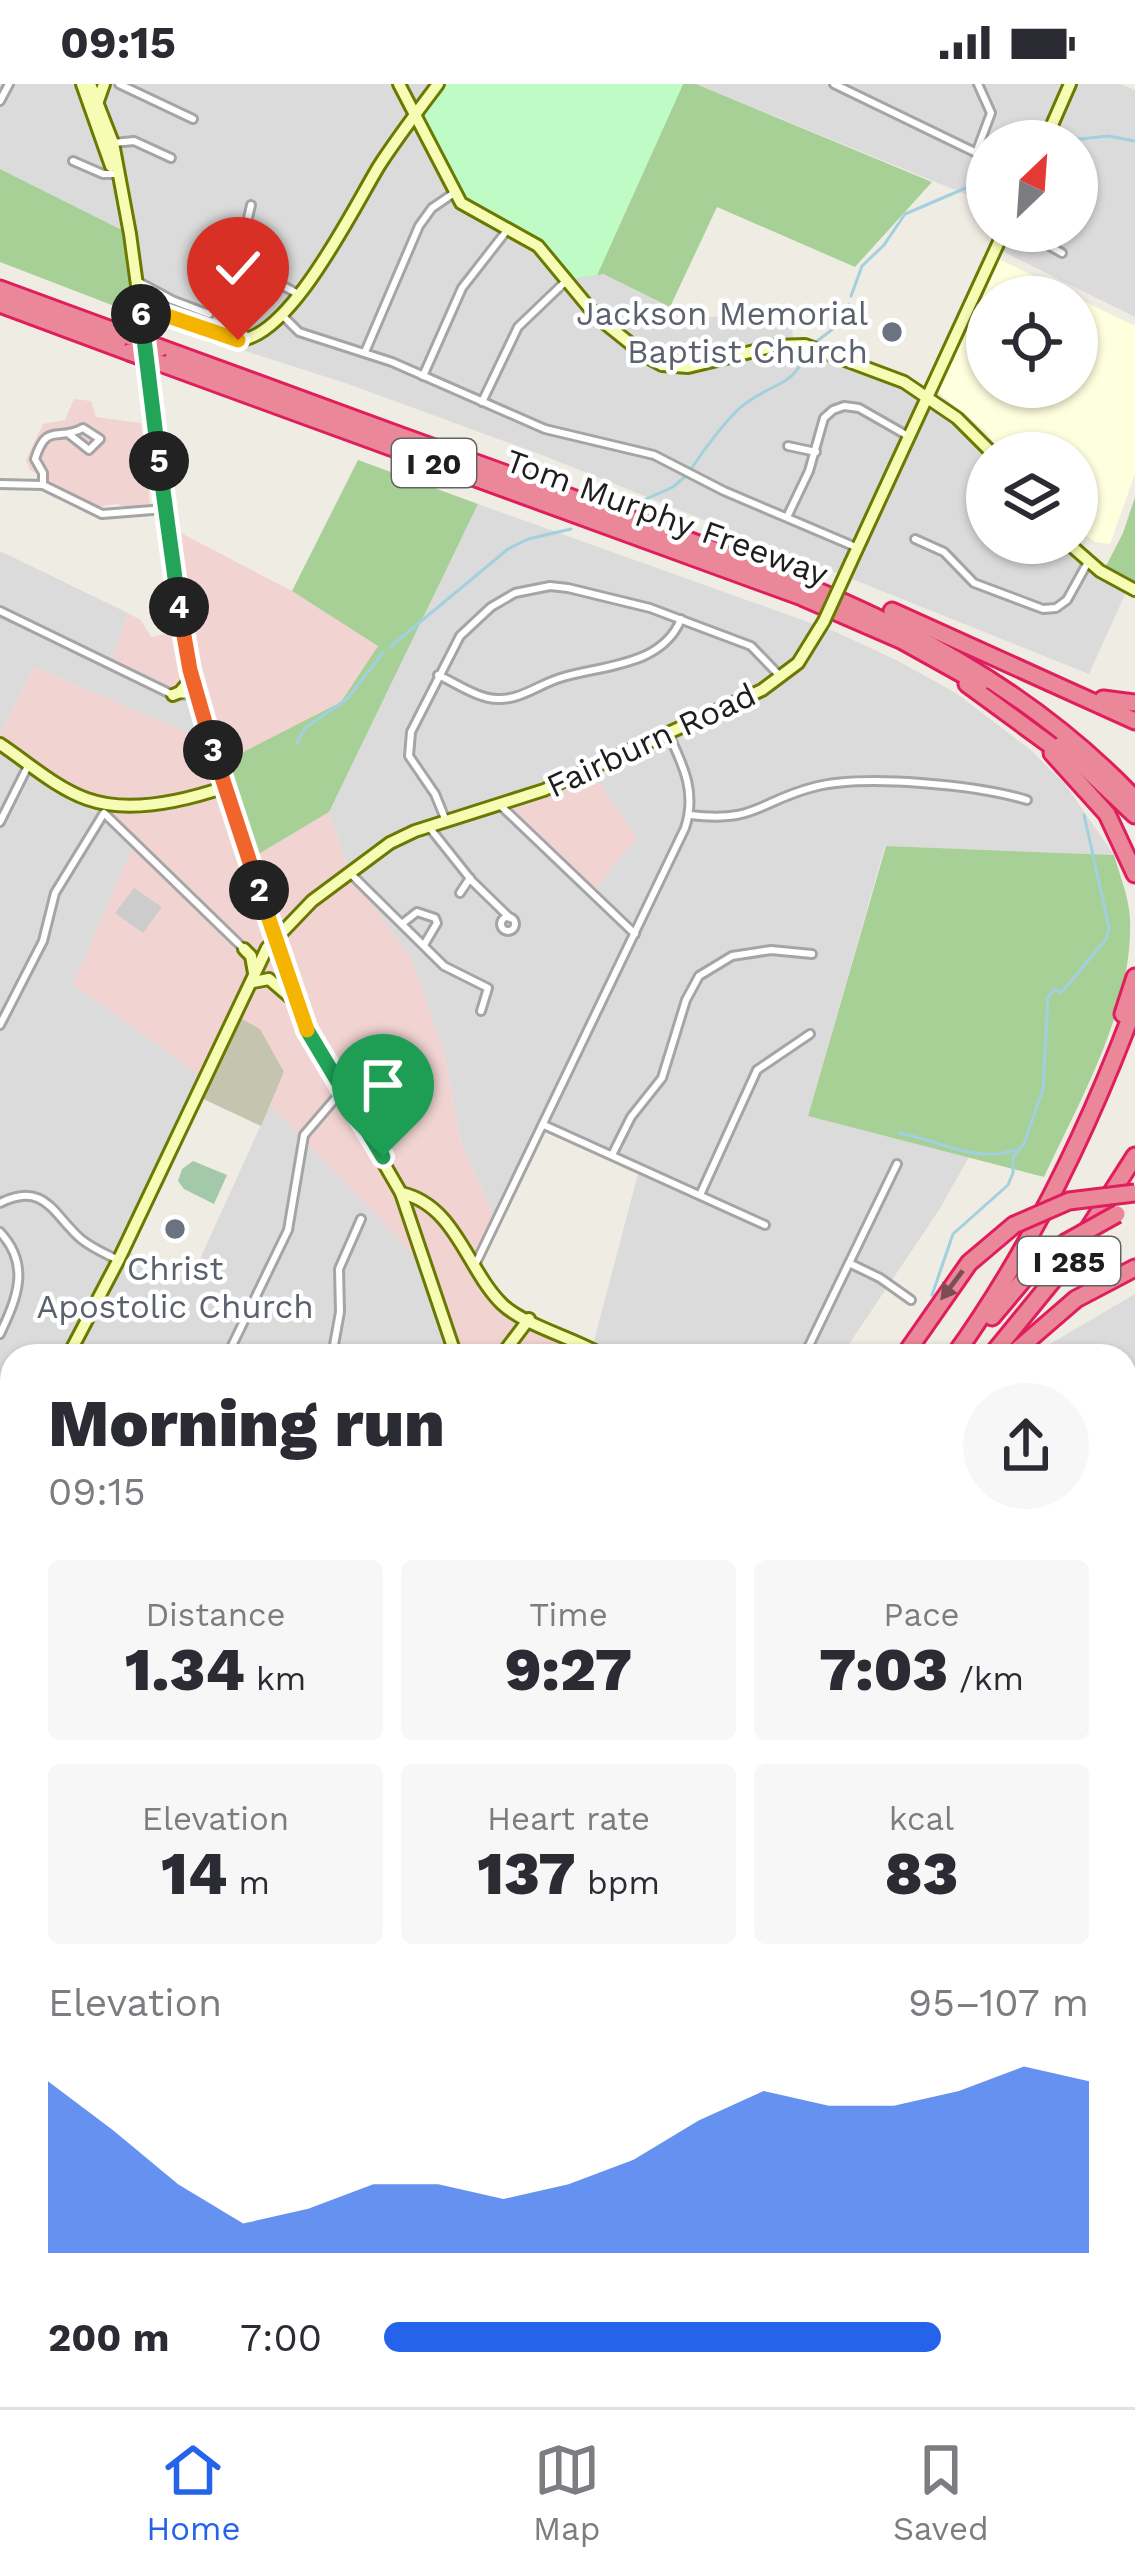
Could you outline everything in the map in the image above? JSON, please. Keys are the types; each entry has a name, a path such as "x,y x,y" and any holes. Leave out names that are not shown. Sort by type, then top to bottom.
{"highway":[{"name":"Tom Murphy Freeway","path":"0,290 128,344"},
{"name":"Tom Murphy Freeway","path":"0,304 668,532 849,602 935,644 1045,718 1135,799"},
{"name":"Tom Murphy Freeway","path":"162,356 872,626 947,664 1005,701 1068,751 1135,819"},
{"path":"668,532 832,587 1135,721"},
{"path":"872,626 976,690 1064,754 1135,819"},
{"path":"1054,683 1135,703"},
{"path":"976,690 1080,781 1113,824 1135,874"},
{"path":"1070,1157 1135,977"},
{"name":"I 285","path":"964,1344 1070,1157 1135,1006"},
{"name":"I 285","path":"1001,1344 1066,1264 1135,1156"},
{"path":"912,1344 969,1263 1014,1225 1069,1201 1135,1193"},
{"path":"966,1344 1019,1284 1065,1243 1135,1207"},
{"path":"1024,1344 1084,1293 1135,1268"}],"street":[{"path":"0,101 8,84"},
{"path":"86,84 98,101 112,143 196,695 266,909 271,942 295,1001 401,1193 452,1344"},
{"path":"86,84 117,174"},
{"path":"98,101 104,84"},
{"path":"119,84 193,118"},
{"path":"399,84 454,193 471,211 538,246 596,316 662,365 701,365 799,344 886,373 973,432"},
{"path":"141,312 156,312 238,340 254,336 300,295 438,84"},
{"path":"834,84 966,148"},
{"path":"978,84 991,113 988,120"},
{"path":"1054,120 1070,84"},
{"path":"112,143 134,141 171,158"},
{"path":"73,161 103,174 117,174"},
{"path":"365,352 419,226 432,208 454,193"},
{"path":"136,281 209,314 238,261 251,205"},
{"path":"423,376 462,289 508,229"},
{"name":"Fairburn Road","path":"271,942 298,913 390,843 428,826 501,806 782,678 807,651 824,621 995,252"},
{"path":"238,261 300,295"},
{"path":"482,402 518,327 566,281"},
{"path":"280,313 299,332 365,352 545,429 654,454 724,491 858,548"},
{"path":"788,515 816,452 824,418 844,406 859,408 910,438"},
{"path":"43,485 43,473 36,465 38,450 50,434 70,435 83,428 100,435 89,450 70,435"},
{"path":"788,446 816,452"},
{"path":"0,484 43,485 102,514 165,509"},
{"path":"915,539 944,552 974,584 1043,609 1056,608 1067,600 1087,564"},
{"path":"1091,564 1135,590"},
{"path":"446,821 435,794 413,764 408,747 411,732 452,647 501,600 530,588 568,588 628,601 752,646 782,678"},
{"path":"0,611 172,695 196,695"},
{"path":"438,675 486,698 511,698 562,677 615,667 658,647 673,636 681,619"},
{"path":"172,695 192,678"},
{"path":"476,1263 690,815 688,781 668,733"},
{"path":"0,744 104,808 251,956 252,980"},
{"path":"0,822 29,764"},
{"path":"690,815 742,817 799,792 835,784 956,785 1027,800"},
{"path":"104,808 178,800 225,787"},
{"path":"501,806 635,934"},
{"path":"0,1024 43,941 55,893 104,808"},
{"path":"428,826 510,918"},
{"path":"349,872 444,966 488,988 482,1011"},
{"path":"460,893 470,878"},
{"path":"266,909 278,915 298,913"},
{"path":"403,923 417,912 435,918 423,946"},
{"path":"244,949 271,942"},
{"path":"74,1344 271,942"},
{"path":"612,1155 631,1117 662,1078 686,1000 699,976 732,956 771,950 812,954"},
{"path":"252,980 269,979 295,1001"},
{"path":"700,1195 757,1070 810,1034"},
{"path":"233,1344 288,1230 304,1135 343,1091"},
{"path":"544,1125 765,1225"},
{"path":"810,1344 897,1164"},
{"path":"401,1193 418,1198 441,1218 500,1303 580,1344"},
{"path":"0,1203 23,1196 47,1202 84,1242 118,1261"},
{"path":"334,1344 340,1312 339,1270 361,1219"},
{"path":"0,1232 15,1253 20,1282 0,1334"},
{"path":"849,1263 880,1277 911,1300"},
{"path":"510,1344 529,1319"}],"shaded area":[{"path":"0,84 435,84 602,274 692,318 775,313 792,324 794,350 819,354 912,392 966,431 966,564 1084,564 1126,592 1089,674 542,455 348,384 143,318 130,234 0,169"},
{"path":"696,84 1120,84 1135,90 1135,317 1098,299 1098,276 1052,276 1004,252 1098,252 1098,120 966,120 966,194"},
{"path":"997,258 1033,276 989,276"},
{"path":"1098,308 1135,326 1135,474 1110,544 1098,542 1098,432 986,432 938,392 966,328 966,408 1098,408"},
{"path":"74,399 91,401 96,417 141,423 150,504 96,507 30,470 26,460 43,424 65,420"},
{"path":"478,504 836,632 956,693 1032,751 1065,784 1114,855 885,846 808,1116 969,1157 849,1344 593,1344 639,1170 543,1122 495,1219 461,1141 444,1052 348,870 328,809"},
{"path":"181,533 292,591 379,645 341,702 217,766 245,862 329,812 348,870 412,960 444,1052 461,1141 495,1219 474,1258 499,1296 588,1344 451,1344 418,1259 270,1105 284,1072 203,1078 73,984 135,842 0,741 0,734 34,667 195,736 194,704 111,665 128,613 141,620 151,637 192,628"},
{"path":"0,551 128,613 112,665 194,704 196,737 34,667 0,734"},
{"path":"0,741 135,842 203,1078 120,1248 190,1281 270,1105 418,1259 451,1344 0,1344"},
{"path":"587,763 637,838 589,896 500,808"},
{"path":"134,888 162,907 143,933 115,913"},
{"path":"236,1016 260,1029 284,1072 261,1126 195,1095"},
{"path":"193,1161 227,1175 214,1204 178,1181 182,1169"},
{"path":"1135,1294 1135,1344 1050,1344"}],"green space":[{"path":"435,84 683,84 597,275 563,280 529,240 451,198 412,119"},
{"path":"683,84 696,84 932,182 855,267 717,207 670,307 597,275"},
{"path":"0,169 130,234 143,317 0,262"},
{"path":"358,460 478,504 329,812 245,862 216,766 341,702 378,646 292,591"},
{"path":"1135,497 1135,582 1105,568"},
{"path":"886,846 1114,855 1130,919 1123,986 1102,1052 1044,1177 808,1116"}],"waterway":[{"path":"1098,137 1135,141"},
{"path":"851,296 862,266 905,214 966,188"},
{"path":"816,342 843,321 849,304"},
{"path":"691,469 734,414 790,377 807,352"},
{"path":"626,508 673,487 687,475"},
{"path":"390,647 508,549 571,529"},
{"path":"297,743 305,728 347,699 383,653"},
{"path":"932,1295 953,1234 1008,1185 1013,1173 1013,1157 1024,1144 1043,1089 1048,997 1055,989 1061,993 1107,938 1109,927 1084,815"},
{"path":"899,1133 972,1153 1015,1150"}],"place":[{"name":"Jackson Memorial Baptist Church","path":"892,332"},
{"name":"Christ Apostolic Church","path":"175,1229"}],"route":[{"path":"238,340 156,312 141,312 180,617 207,734 296,1005 383,1157"}]}
